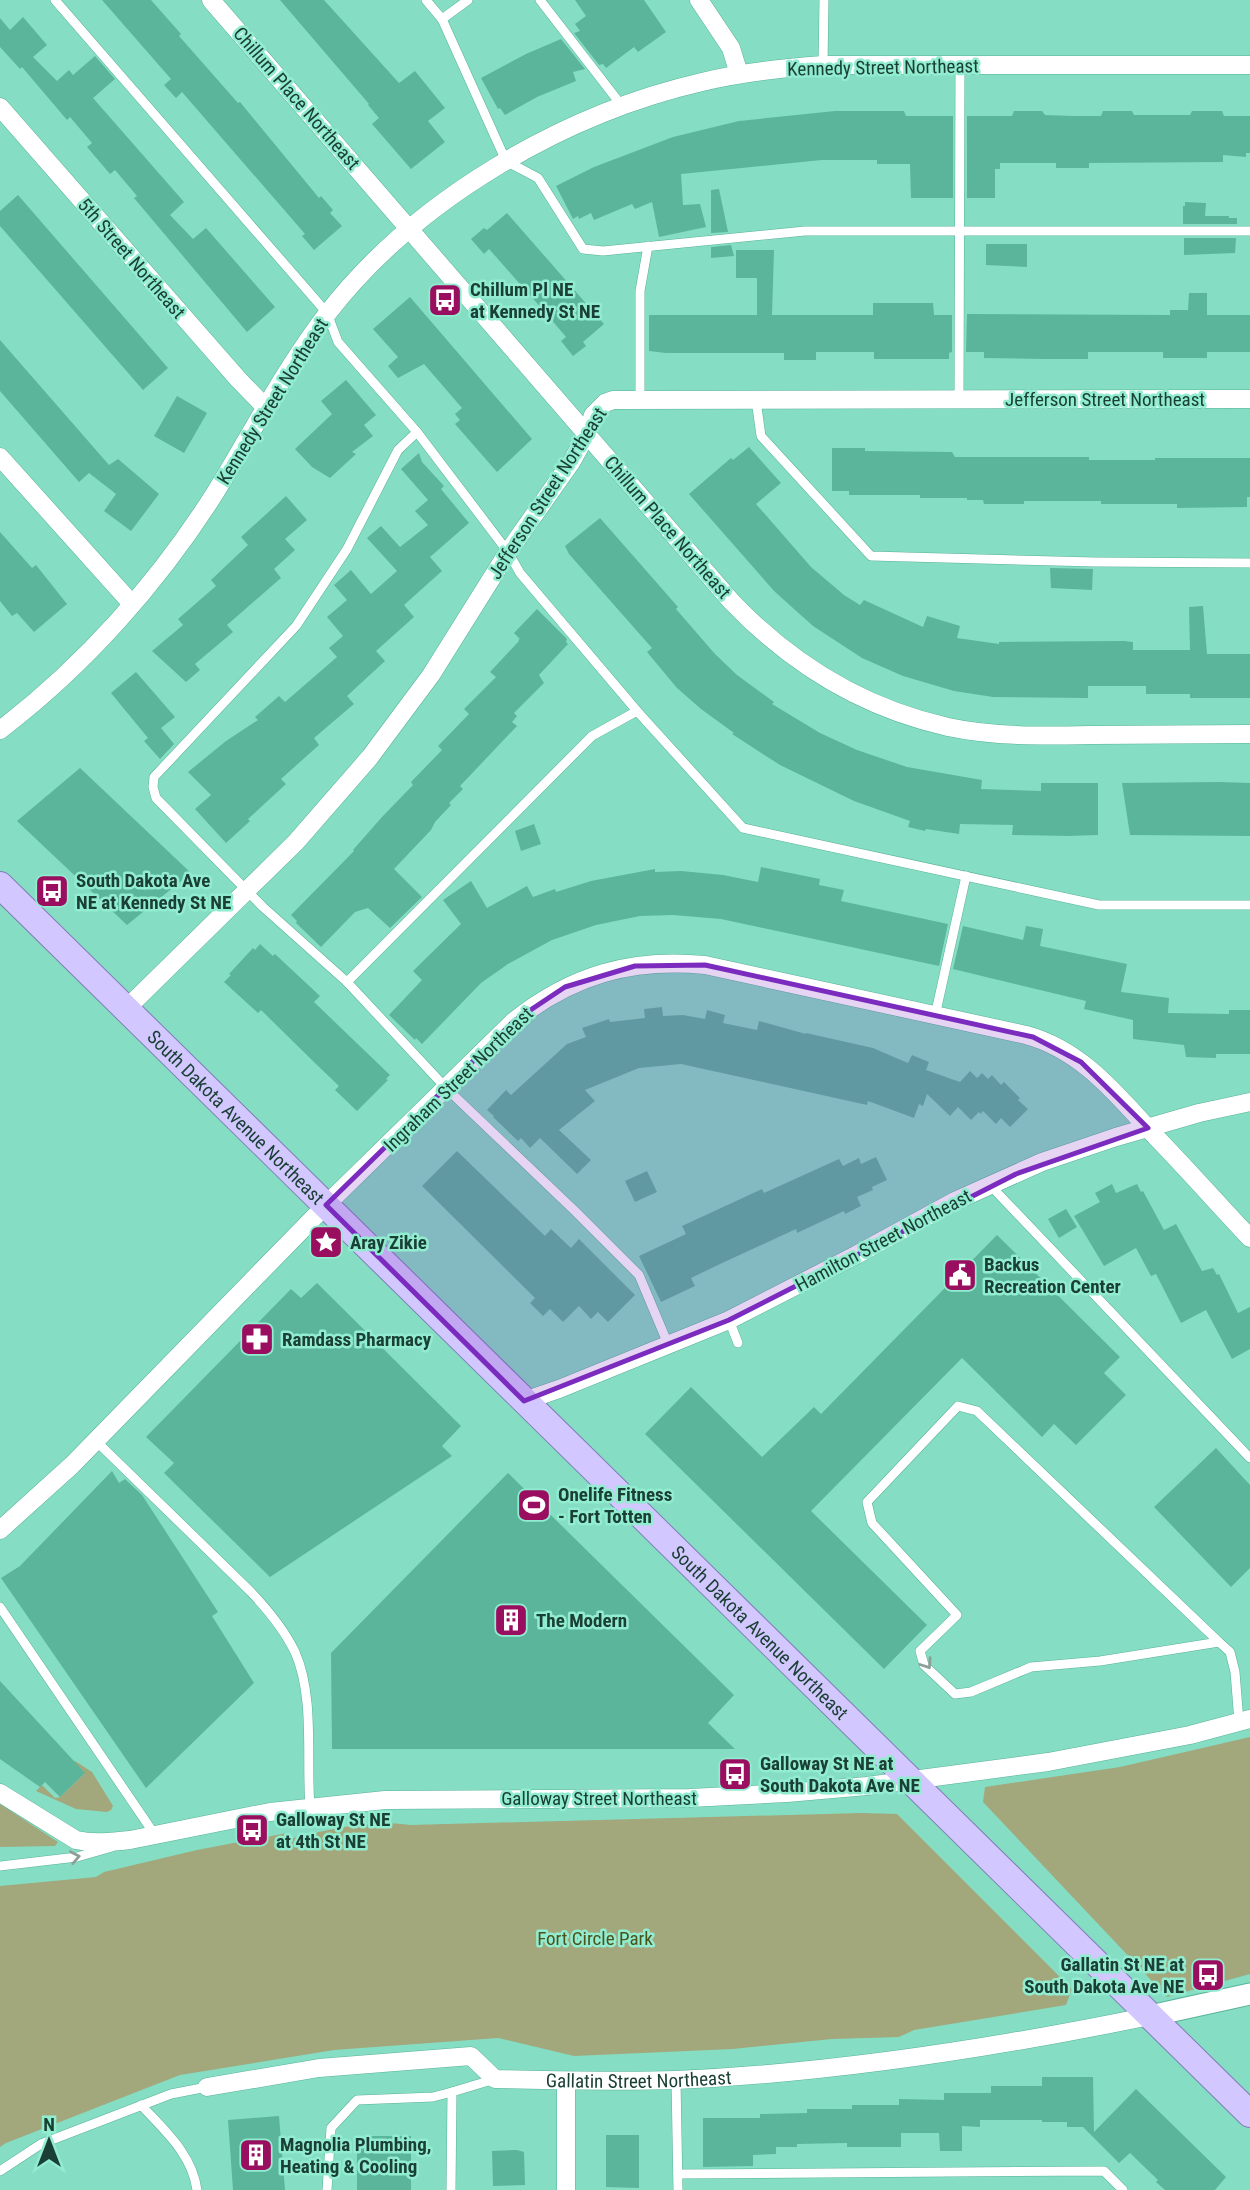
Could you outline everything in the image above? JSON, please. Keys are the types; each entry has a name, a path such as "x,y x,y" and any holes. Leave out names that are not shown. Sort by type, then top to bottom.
{"main road":[{"name":"South Dakota Avenue Northeast","path":"0,885 1250,2114"}],"street":[{"name":"Chillum Place Northeast","path":"211,0 748,619 814,672 858,695 926,722 988,733 1038,736 1250,734"},
{"path":"699,0 731,48 739,74"},
{"name":"Kennedy Street Northeast","path":"0,730 35,703 88,653 173,553 213,495 301,350 327,313 410,229 458,191 506,160 555,134 622,106 739,74 823,65 1250,65"},
{"name":"5th Street Northeast","path":"0,107 237,379 266,408"},
{"name":"Jefferson Street Northeast","path":"126,1009 304,833 370,757 431,675 508,552 572,461 587,434 593,415 605,403 613,400 1250,399"},
{"path":"0,457 132,604"},
{"name":"Ingraham Street Northeast","path":"0,1530 96,1441 326,1205 514,1021 541,1000 580,980 603,972 674,963 705,965 1026,1035 1058,1047 1114,1091 1250,1238"},
{"name":"Hamilton Street Northeast","path":"524,1401 729,1320 990,1185 1082,1148 1199,1113 1250,1102"},
{"name":"Galloway Street Northeast","path":"0,1793 76,1840 97,1843 130,1840 232,1819 310,1807 386,1800 621,1800 787,1793 1048,1762 1190,1735 1245,1721"},
{"name":"Gallatin Street Northeast","path":"495,2079 676,2080 827,2068 991,2046 1150,2017 1250,1994"},
{"path":"207,2088 319,2068 471,2056 495,2079"},
{"path":"566,2081 566,2190"}],"lane":[{"path":"55,0 327,313 338,342 417,432 508,552 520,573 637,711 743,828 1099,905 1250,905"},
{"path":"426,0 442,19 506,160 538,178 583,249 603,251 805,231 1250,231"},
{"path":"442,19 468,0"},
{"path":"540,0 622,106"},
{"path":"823,65 824,0"},
{"path":"959,400 960,65"},
{"path":"640,400 640,291 648,246"},
{"path":"756,400 761,436 871,556 1250,563"},
{"path":"417,432 398,450 347,549 296,626 154,777 156,798 263,907 347,982 446,1088 639,1275 668,1344"},
{"path":"347,982 592,736 637,711"},
{"path":"935,1016 966,876"},
{"path":"990,1185 1250,1458"},
{"path":"729,1320 738,1343"},
{"path":"1219,1642 1100,1661 1031,1667 971,1692 955,1694 924,1665 920,1651 957,1615 872,1523 867,1502 958,1406 977,1411 1230,1652 1245,1721"},
{"path":"96,1441 251,1592 271,1613 288,1639 296,1655 307,1705 310,1807"},
{"path":"0,1607 155,1835"},
{"path":"0,1866 84,1856 130,1840"},
{"path":"0,1860 19,1864"},
{"path":"327,2190 331,2128 358,2101 433,2097 495,2079"},
{"path":"676,2080 678,2190"},
{"path":"0,2171 41,2144 170,2094 207,2088"},
{"path":"451,2190 452,2092"},
{"path":"141,2105 187,2156 197,2190"},
{"path":"678,2174 1104,2171 1123,2190"}],"highlighted area":[{"path":"705,965 1033,1037 1081,1062 1148,1128 1016,1174 729,1320 524,1401 326,1205 514,1021 565,987 635,966"}],"green space":[{"path":"1250,1737 1250,1974 1167,1997 983,1802 985,1787 1120,1767"},
{"path":"75,1761 92,1772 113,1806 111,1810 107,1812 76,1809 36,1791 42,1785 55,1798 60,1797 84,1774"},
{"path":"0,1804 58,1842 55,1846 0,1847"},
{"name":"Fort Circle Park","path":"897,1814 1072,1989 1066,2005 914,2030 899,2037 832,2039 733,2049 574,2056 498,2038 334,2050 180,2075 0,2147 0,1886 96,1877 104,1872 197,1850 287,1833 289,1839 364,1824"}],"building":[{"path":"102,0 151,0 319,198 321,196 333,210 330,213 342,226 314,250 302,236 305,234 182,92 176,98 164,85 171,79"},
{"path":"280,0 324,0 399,83 415,71 445,108 428,121 445,142 411,169 372,124 379,118 369,104"},
{"path":"575,0 644,0 666,32 638,52 634,47 606,68 603,64 599,65 574,33 580,31 575,24 586,16"},
{"path":"23,17 47,45 33,57 57,81 69,70 73,75 95,56 115,79 93,98 184,202 170,215 193,239 206,228 275,307 247,332 134,198 137,196 115,170 110,174 87,147 92,143 70,117 67,120 22,67 20,69 0,47 0,18 10,30"},
{"path":"561,39 585,69 573,72 576,81 537,97 505,115 498,109 481,78"},
{"path":"835,111 904,111 906,116 953,116 953,198 911,198 910,164 877,164 877,160 822,160 681,174 683,205 700,204 706,227 659,237 652,202 635,209 632,204 594,220 591,213 573,219 556,186 594,167 673,137 739,121"},
{"path":"1014,111 1042,111 1045,115 1101,116 1103,111 1132,111 1134,115 1190,115 1192,111 1222,111 1224,116 1250,116 1250,153 1246,153 1246,157 1223,155 1223,162 1089,163 1089,168 1056,168 1056,163 1000,163 1000,169 995,169 995,198 967,198 967,116 1012,116"},
{"path":"719,189 728,232 711,233 711,190"},
{"path":"18,195 168,368 143,390 0,226 0,211"},
{"path":"1185,202 1206,203 1205,216 1237,218 1237,224 1183,224"},
{"path":"507,213 604,324 583,342 586,346 573,356 561,341 566,337 544,311 489,249 484,254 471,239"},
{"path":"1184,238 1236,238 1235,253 1184,255"},
{"path":"986,244 1027,244 1027,267 986,265"},
{"path":"731,245 734,256 711,258 711,247"},
{"path":"736,250 774,250 772,315 873,315 873,303 933,303 934,315 952,315 952,352 949,353 949,359 874,359 874,352 816,352 816,360 784,360 784,353 649,351 649,315 757,315 757,278 736,278"},
{"path":"1189,293 1207,293 1207,315 1250,315 1250,352 1207,352 1207,358 1163,358 1163,352 1088,352 1088,359 1043,359 984,358 984,352 966,352 967,314 1170,315 1170,310 1188,310"},
{"path":"410,297 532,439 497,472 455,424 460,420 455,414 462,408 424,364 398,378 388,366 398,357 373,329"},
{"path":"0,340 109,465 118,459 159,494 131,531 104,511 116,494 89,473 79,482 0,391"},
{"path":"346,380 376,415 364,425 373,436 352,452 356,454 330,478 312,467 295,449 332,414 321,401"},
{"path":"177,396 207,413 184,453 154,436"},
{"path":"749,447 781,483 756,504 811,567 860,605 864,600 923,627 927,616 960,626 957,638 999,644 1124,641 1133,642 1133,650 1190,650 1189,607 1203,606 1207,654 1250,654 1250,698 1190,698 1190,694 1146,694 1146,686 1088,686 1088,698 993,697 954,691 903,676 862,658 813,626 774,591 689,494 731,458 733,460"},
{"path":"832,448 952,452 955,457 1089,457 1089,460 1250,458 1250,497 1247,497 1247,507 1177,508 1177,504 1024,501 1024,504 984,504 983,500 967,498 849,495 849,491 832,491"},
{"path":"419,453 422,462 444,486 441,489 469,523 430,557 442,571 404,605 414,617 376,651 385,661 347,696 354,704 314,738 319,745 281,779 286,784 226,843 195,809 211,795 188,772 226,741 258,720 255,717 279,696 285,702 337,657 329,648 343,636 327,617 347,600 334,585 351,570 371,594 397,571 367,538 381,526 400,547 428,525 415,511 428,500 401,469"},
{"path":"286,496 307,520 285,539 295,550 274,569 281,578 227,625 233,632 195,664 200,670 186,682 152,651 183,625 178,619 216,586 211,580 248,545 241,537"},
{"path":"600,518 715,654 737,675 774,702 772,704 820,733 857,750 907,767 982,780 981,789 1041,791 1041,783 1098,783 1098,835 1012,835 1013,825 960,824 959,834 925,831 908,827 910,821 854,801 780,765 732,734 734,733 677,688 647,652 652,648 569,554 565,546"},
{"path":"0,532 32,568 36,565 67,604 34,632 17,613 12,616 0,601"},
{"path":"1050,568 1093,569 1092,590 1051,588"},
{"path":"537,609 567,639 568,644 539,675 544,683 514,713 517,716 512,722 517,726 460,786 463,789 449,803 451,805 394,869 422,897 390,928 368,908 355,912 321,947 291,915 354,851 413,785 411,782 442,750 438,746 469,714 464,709 496,677 490,672 519,641 514,633"},
{"path":"136,672 175,717 161,728 174,744 160,759 144,741 148,738 111,693"},
{"path":"80,768 191,873 127,925 17,821"},
{"path":"1122,783 1250,783 1250,836 1130,835"},
{"path":"534,824 541,844 521,851 515,831"},
{"path":"761,867 820,879 819,885 844,890 841,901 948,924 939,966 721,919 673,915 640,916 596,925 552,940 508,964 481,983 422,1044 389,1015 422,980 413,971 461,924 443,900 471,881 487,908 527,886 533,897 555,889 556,892 591,881 655,869 655,872 681,871 723,875 758,882"},
{"path":"963,926 1023,940 1026,926 1043,929 1040,946 1127,964 1121,992 1169,998 1168,1013 1229,1014 1229,1010 1250,1010 1250,1054 1216,1054 1216,1058 1186,1057 1184,1045 1133,1039 1133,1020 1084,1009 1086,1001 953,969"},
{"path":"260,944 273,956 275,954 320,996 314,1002 390,1075 357,1111 335,1090 339,1086 261,1010 258,1013 224,982 253,948 255,950"},
{"path":"662,1007 663,1016 683,1015 705,1019 707,1010 725,1015 723,1023 757,1030 759,1021 873,1048 908,1063 912,1055 929,1062 926,1070 960,1082 970,1071 977,1078 982,1073 988,1079 992,1075 1001,1085 1004,1082 1028,1109 1010,1127 1001,1118 996,1124 983,1111 971,1120 958,1107 950,1116 927,1094 923,1106 919,1104 914,1118 868,1101 867,1105 681,1064 639,1068 585,1090 595,1101 559,1130 591,1160 577,1174 540,1138 530,1148 521,1138 518,1141 487,1110 506,1090 511,1095 567,1044 586,1037 582,1028 609,1019 610,1022 645,1018 644,1009"},
{"path":"457,1151 545,1236 551,1229 571,1248 579,1239 635,1295 608,1322 598,1312 591,1319 579,1306 563,1322 550,1309 543,1316 530,1303 535,1298 422,1186"},
{"path":"876,1157 887,1180 857,1197 861,1206 797,1233 796,1229 720,1264 691,1278 695,1286 661,1302 639,1256 686,1234 682,1226 762,1189 764,1193 839,1159 843,1166 859,1158 861,1164"},
{"path":"647,1171 657,1192 635,1202 625,1181"},
{"path":"1112,1184 1116,1193 1137,1184 1164,1230 1176,1224 1202,1271 1213,1268 1217,1275 1219,1274 1238,1313 1250,1307 1250,1349 1232,1359 1206,1310 1181,1323 1156,1274 1151,1276 1136,1248 1104,1266 1074,1216 1100,1202 1095,1193"},
{"path":"1066,1209 1077,1227 1059,1238 1048,1219"},
{"path":"997,1235 1120,1357 1104,1373 1126,1395 1076,1445 1054,1424 1042,1437 962,1358 811,1511 927,1625 884,1669 645,1434 691,1387 762,1457 814,1407 821,1414"},
{"path":"317,1283 461,1426 442,1446 452,1456 270,1577 164,1473 174,1463 146,1437 291,1289 301,1298"},
{"path":"1216,1448 1250,1485 1250,1568 1231,1587 1154,1507"},
{"path":"112,1471 119,1483 125,1479 142,1495 218,1612 212,1616 254,1683 146,1788 1,1578 20,1566"},
{"name":"The Modern","path":"508,1473 734,1695 708,1723 735,1749 332,1749 331,1653"},
{"path":"0,1681 85,1773 60,1797 45,1782 40,1787 0,1759"},
{"path":"1042,2077 1093,2077 1094,2132 1136,2089 1226,2177 1215,2190 1165,2190 1130,2153 1119,2163 1083,2127 1067,2127 1067,2122 1042,2120 980,2120 980,2127 962,2126 962,2151 940,2151 939,2133 901,2133 901,2147 847,2147 847,2143 797,2144 797,2147 776,2147 776,2154 753,2155 753,2166 703,2167 703,2118 760,2118 760,2114 807,2113 807,2109 899,2105 899,2099 944,2100 944,2093 991,2093 991,2086 1042,2086"},
{"name":"Magnolia Plumbing, Heating & Cooling","path":"279,2116 285,2190 233,2190 228,2120"},
{"path":"606,2135 639,2135 639,2188 606,2187"},
{"path":"357,2136 411,2136 411,2190 357,2190"},
{"path":"492,2151 524,2152 525,2185 493,2186"}],"place":[{"name":"Chillum Pl NE at Kennedy St NE","path":"445,300"},
{"name":"South Dakota Ave NE at Kennedy St NE","path":"52,891"},
{"name":"Aray Zikie","path":"326,1242"},
{"name":"Backus Recreation Center","path":"960,1275"},
{"name":"Ramdass Pharmacy","path":"257,1339"},
{"name":"Onelife Fitness - Fort Totten","path":"534,1505"},
{"name":"The Modern","path":"511,1620"},
{"name":"Galloway St NE at South Dakota Ave NE","path":"735,1774"},
{"name":"Galloway St NE at 4th St NE","path":"252,1830"},
{"name":"Gallatin St NE at South Dakota Ave NE","path":"1208,1975"},
{"name":"Magnolia Plumbing, Heating & Cooling","path":"256,2155"}]}
